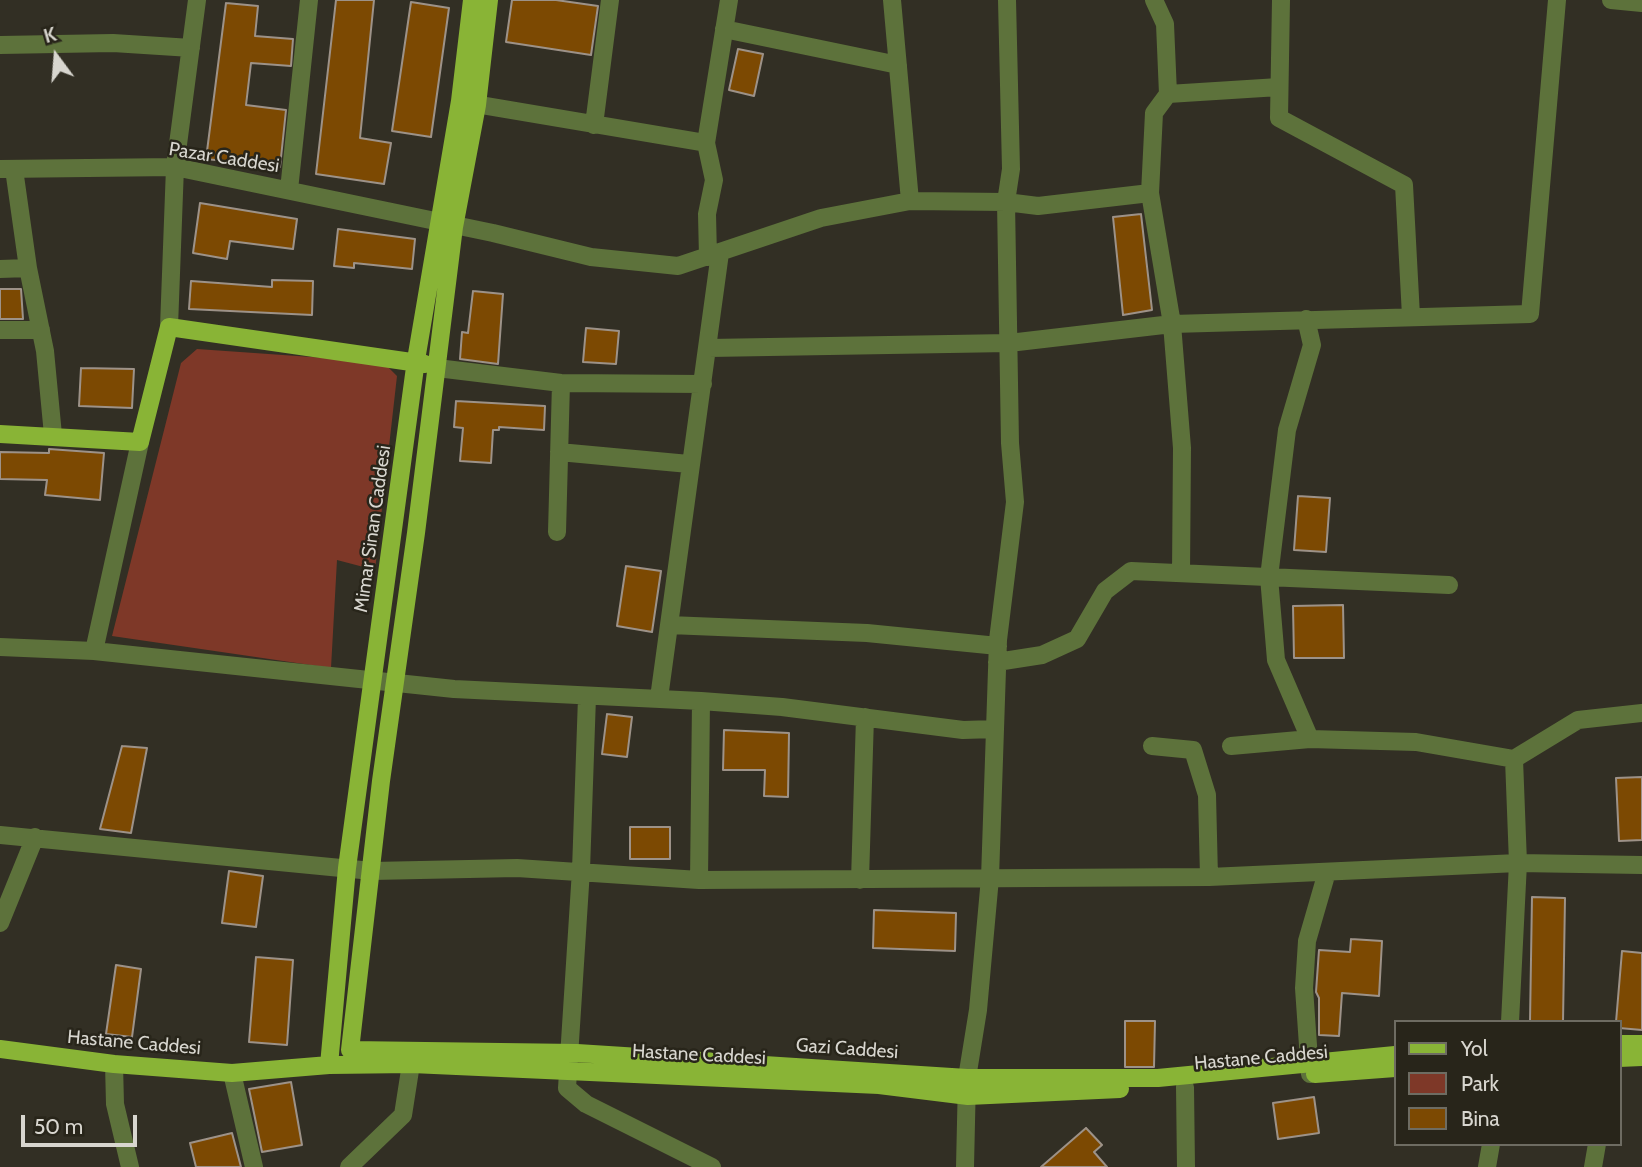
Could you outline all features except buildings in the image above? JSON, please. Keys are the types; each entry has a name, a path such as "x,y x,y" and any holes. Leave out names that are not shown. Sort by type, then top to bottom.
{"main road":[{"name":"Mimar Sinan Caddesi","path":"469,103 472,0"},
{"name":"Mimar Sinan Caddesi","path":"329,1065 347,868 416,360 489,0"},
{"name":"Mimar Sinan Caddesi","path":"372,871 437,368 445,225"},
{"path":"0,434 140,442 169,327 416,360 437,368"},
{"path":"350,1050 372,871"},
{"path":"1625,1057 1642,1044"},
{"name":"Hastane Caddesi","path":"0,1049 114,1064 232,1073 413,1057 567,1061 879,1085 968,1087 1185,1087 1310,1068 1394,1068"},
{"path":"329,1065 350,1050 413,1057"},
{"path":"968,1087 1310,1068 1394,1055"}],"street":[{"path":"169,327 175,167 197,0"},
{"path":"289,190 309,0"},
{"path":"594,125 610,0"},
{"path":"659,698 689,464 709,348 714,255 707,214 714,180 706,143 729,0"},
{"path":"892,0 910,201"},
{"path":"965,1167 968,1087 990,878 998,654 1015,502 1006,202 1010,169 1007,0"},
{"path":"1154,0 1165,24 1168,94 1154,113 1150,193 1172,324 1182,448 1181,573"},
{"path":"1281,0 1279,118 1404,185 1411,316"},
{"path":"709,348 1009,343 1172,324 1530,314 1557,0"},
{"path":"1611,0 1642,3"},
{"path":"724,29 898,65"},
{"path":"0,45 113,43 191,48"},
{"path":"1168,94 1279,86"},
{"path":"469,103 706,143"},
{"name":"Pazar Caddesi","path":"7,169 175,167 493,233 591,257 678,266 821,218 910,201 1006,202 1038,206 1150,193"},
{"path":"7,169 41,330 53,435"},
{"path":"0,269 28,268"},
{"path":"1306,319 1312,345 1287,430 1269,577 1276,660 1310,739"},
{"path":"0,330 41,330"},
{"path":"437,368 561,383 703,384"},
{"path":"557,532 561,383"},
{"path":"94,650 140,442"},
{"path":"559,452 689,464"},
{"path":"669,625 867,633 998,654 1042,655 1077,639 1105,591 1131,571 1449,585"},
{"path":"0,647 94,650 395,683 701,701 865,717 951,729 995,729"},
{"path":"587,696 582,870 567,1088 586,1104 712,1167"},
{"path":"699,880 701,701"},
{"path":"1231,746 1310,739 1416,742 1514,759 1578,720 1642,713"},
{"path":"860,880 865,717"},
{"path":"1152,746 1194,750 1207,795 1209,877"},
{"path":"1510,1020 1518,863 1514,759"},
{"path":"0,835 372,871 517,868 582,870 699,880 1209,877 1518,863 1642,865"},
{"path":"0,923 35,837"},
{"path":"1310,1068 1304,988 1307,942 1327,872"},
{"path":"349,1167 403,1115 413,1057"},
{"path":"114,1064 115,1104 130,1167"},
{"path":"232,1073 254,1167"},
{"path":"1185,1087 1186,1167"},
{"path":"1487,1167 1491,1146"},
{"path":"1593,1167 1597,1146"}],"green space":[{"path":"197,349 383,362 397,376 375,570 337,560 331,668 112,636 181,363"}]}
